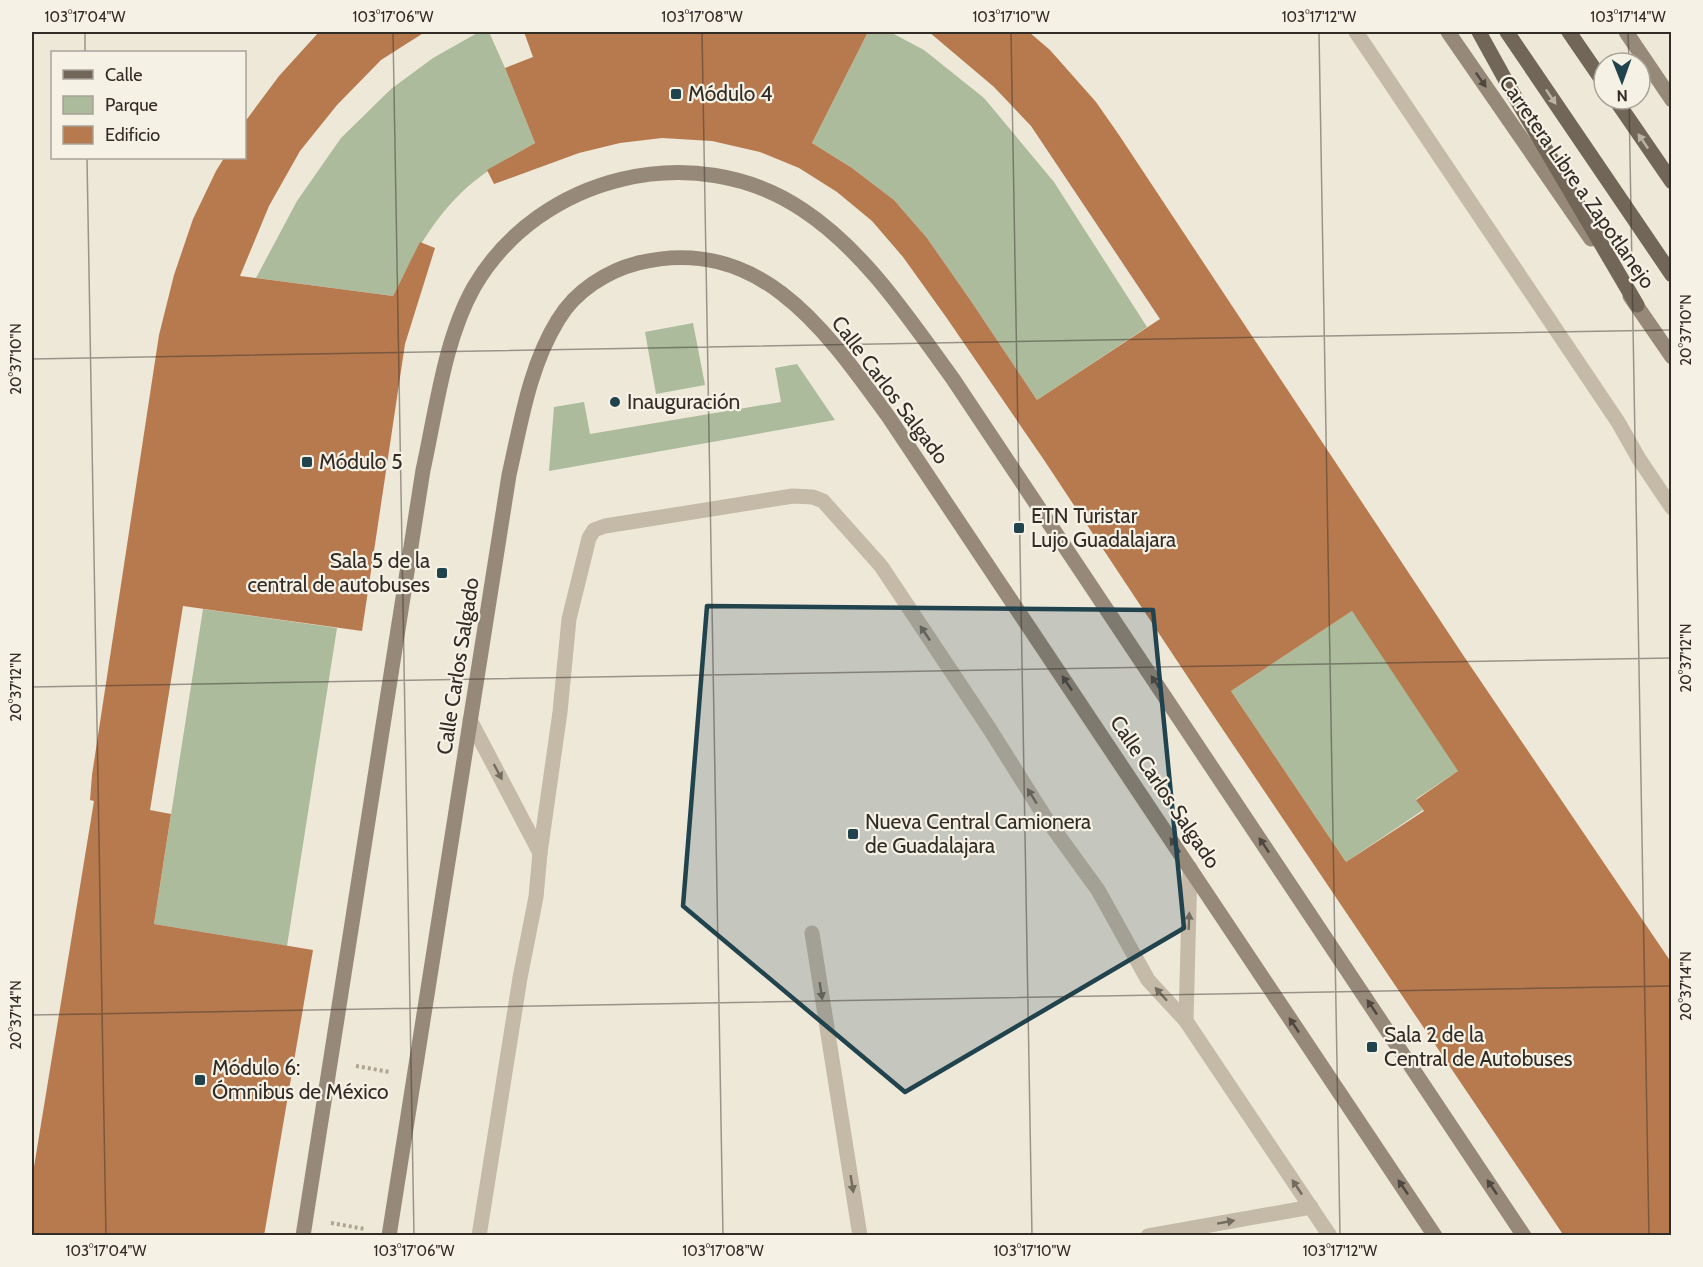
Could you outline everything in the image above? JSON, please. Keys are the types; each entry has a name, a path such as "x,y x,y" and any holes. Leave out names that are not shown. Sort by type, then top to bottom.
{"main road":[{"path":"1479,32 1637,305"},
{"name":"Carretera Libre a Zapotlanejo","path":"1507,32 1671,275"},
{"path":"1569,32 1592,66"},
{"path":"1623,111 1671,182"}],"street":[{"name":"Carretera Libre a Zapotlanejo","path":"1448,32 1671,357"},
{"path":"1626,32 1671,100"},
{"path":"303,1236 423,471 447,358 458,321 474,287 496,256 522,229 552,207 586,190 621,178 659,172 696,173 734,179 770,192 803,210 832,233 860,260 906,314 953,379 1524,1236"},
{"name":"Calle Carlos Salgado","path":"389,1235 512,464 535,369 544,345 559,318 579,295 600,279 634,264 685,257 722,262 747,271 780,292 812,320 846,358 897,428 1435,1236"}],"lane":[{"path":"1356,32 1618,423 1671,508"},
{"path":"479,1236 520,978 536,897 560,712 569,619 590,538 594,530 605,526 793,496 813,497 823,501 880,566 989,728 1045,817 1098,890 1148,980 1186,1021 1330,1236"},
{"path":"470,720 540,853"},
{"path":"1186,1021 1190,868"},
{"path":"812,933 860,1236"},
{"path":"1148,1236 1311,1207"}],"path":[{"path":"330,1062 414,1076"},
{"path":"306,1218 389,1235"}],"highlighted area":[{"path":"707,606 1153,610 1184,928 905,1092 683,906"}],"green space":[{"path":"479,32 489,32 535,143 487,171 462,192 423,241 393,296 256,278 297,201 341,138 391,89 433,58"},
{"path":"868,32 890,32 924,50 984,98 1054,182 1147,327 1037,400 927,238 894,200 852,168 812,143"},
{"path":"693,323 705,385 656,394 645,332"},
{"path":"797,364 835,420 549,471 554,407 584,402 590,434 781,402 775,368"},
{"path":"203,609 337,628 287,946 154,924"},
{"path":"1352,611 1464,767 1416,799 1423,810 1346,862 1231,691"}],"building":[{"path":"319,32 425,32 381,60 337,105 300,151 269,206 240,276 393,296 420,242 435,248 405,344 362,631 183,606 150,810 171,814 154,924 313,950 264,1236 32,1236 32,1179 94,801 90,800 92,775 159,335 174,275 193,219 223,159 246,159 246,120 279,76"},
{"path":"524,32 868,32 812,143 852,168 894,200 927,238 1037,400 1160,319 1031,126 994,87 929,32 1029,32 1050,50 1096,102 1119,135 1463,655 1671,962 1671,1236 1564,1236 1044,460 903,257 872,221 837,192 799,168 760,152 712,141 662,138 620,143 579,153 494,184 487,170 535,143 505,68 533,57","holes":["1352,611 1458,771 1416,800 1424,811 1346,862 1231,691"]}],"place":[{"name":"Módulo 4","path":"676,94"},
{"name":"Inauguración","path":"615,402"},
{"name":"Módulo 5","path":"307,462"},
{"name":"ETN Turistar Lujo Guadalajara","path":"1019,528"},
{"name":"Sala 5 de la central de autobuses","path":"442,573"},
{"name":"Nueva Central Camionera de Guadalajara","path":"853,834"},
{"name":"Sala 2 de la Central de Autobuses","path":"1372,1047"},
{"name":"Módulo 6: Ómnibus de México","path":"200,1080"}]}
